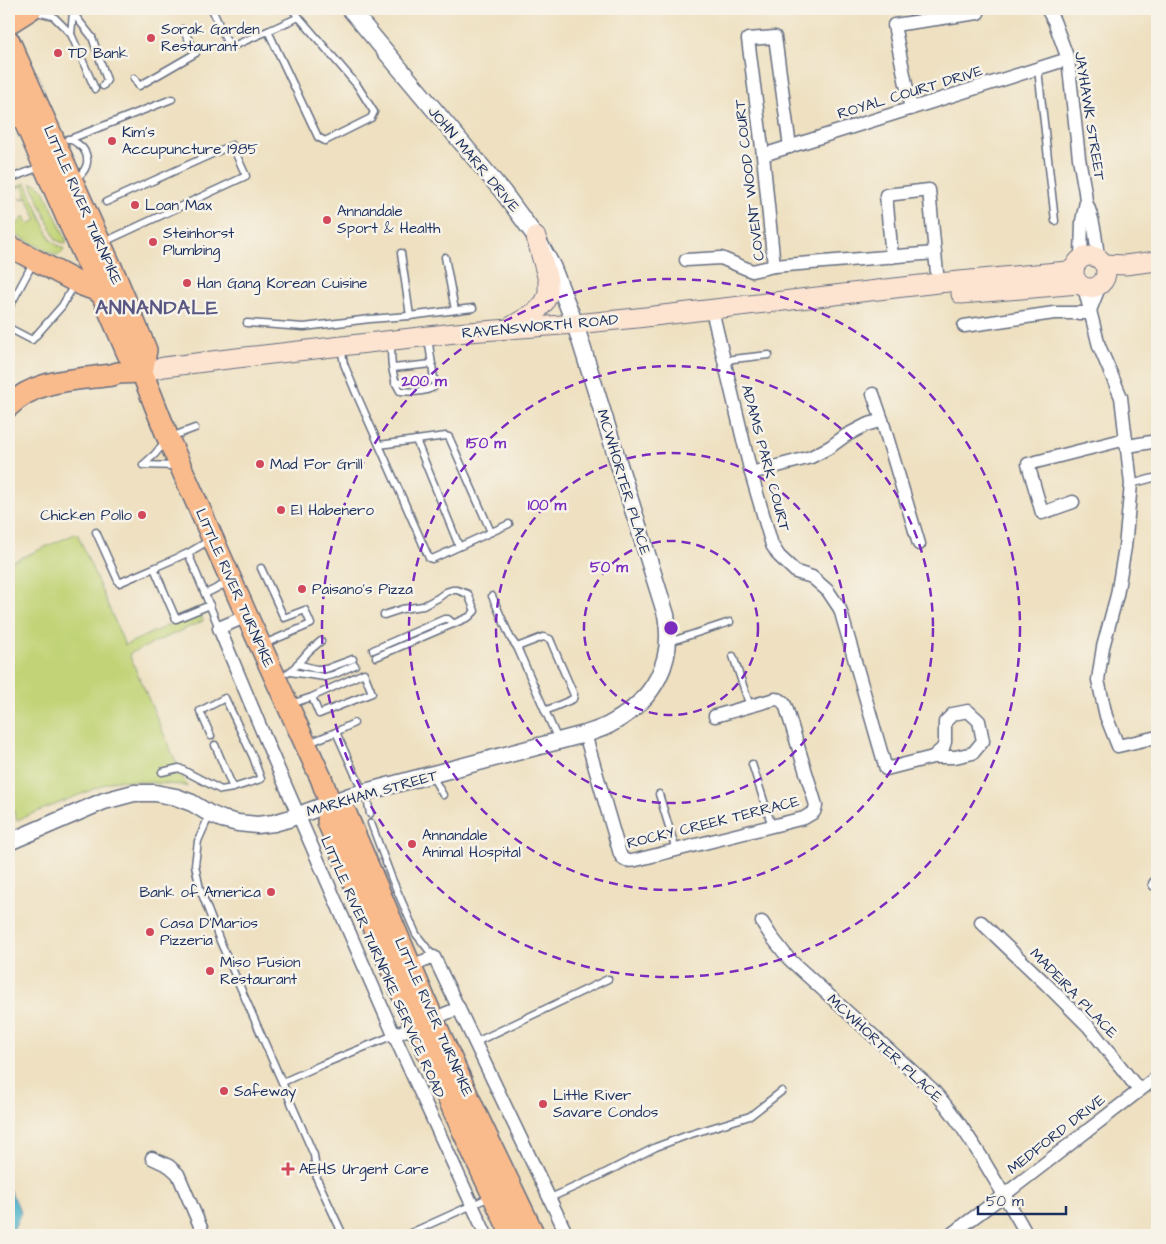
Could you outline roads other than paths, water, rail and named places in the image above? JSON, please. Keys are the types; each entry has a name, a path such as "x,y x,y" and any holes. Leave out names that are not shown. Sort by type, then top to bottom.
{"main road":[{"path":"9,23 30,9"},
{"name":"LITTLE RIVER TURNPIKE","path":"9,41 63,141 72,181 146,350 142,372"},
{"name":"LITTLE RIVER TURNPIKE","path":"9,86 128,354 142,372 168,438 247,616 261,646 283,675 288,705 321,778 330,803 328,822 424,1023 493,1196 512,1235"},
{"path":"507,329 537,311 548,295 548,280 536,237"},
{"path":"9,246 76,282 102,292"},
{"name":"RAVENSWORTH ROAD","path":"1091,273 1157,261"},
{"name":"RAVENSWORTH ROAD","path":"142,372 164,367 391,340 712,310 938,283 1068,271 1126,278 1157,274"},
{"path":"9,406 14,400 28,391 50,383 118,373 142,372"},
{"name":"LITTLE RIVER TURNPIKE","path":"330,803 346,814 367,836 398,914 424,1023 476,1114 534,1235"}],"street":[{"name":"JOHN MARR DRIVE","path":"350,9 504,192 536,237 552,266 575,324"},
{"name":"JAYHAWK STREET","path":"1047,9 1054,21 1068,60 1079,158 1086,202 1090,211 1091,273 1089,313 1098,346 1121,397 1132,484 1117,596 1103,647 1098,680 1106,716 1118,746 1157,737"},
{"path":"910,109 894,25 978,13"},
{"name":"COVENT WOOD COURT","path":"790,147 775,37 748,38 763,155 774,266 934,253"},
{"name":"ROYAL COURT DRIVE","path":"763,155 1068,60"},
{"path":"892,257 886,195 929,190 938,283"},
{"path":"686,260 721,258 752,271 774,266"},
{"name":"ADAMS PARK COURT","path":"712,310 751,474 772,545 778,556 796,572 812,577 828,591 840,609 886,768 933,757 955,757 973,753 983,741 979,721 968,711 953,714 945,722 945,742 943,748 933,757"},
{"path":"964,326 1054,313 1089,313"},
{"name":"MCWHORTER PLACE","path":"575,324 666,615 669,633 668,642"},
{"path":"873,394 920,544"},
{"path":"751,474 811,457 866,425 882,420"},
{"path":"1073,502 1042,513 1028,464 1127,442 1157,441"},
{"path":"219,628 247,616"},
{"name":"LITTLE RIVER TURNPIKE SERVICE ROAD","path":"219,628 394,1036 486,1235"},
{"name":"MARKHAM STREET","path":"10,838 104,801 134,793 155,793 176,797 192,803 210,814 238,823 256,825 274,823 363,793 585,734 612,723 648,694 663,667 668,642"},
{"name":"ROCKY CREEK TERRACE","path":"585,734 620,854 623,859 628,861 772,826 808,816 814,812 815,802 786,707 780,699 775,698 715,716"},
{"name":"MCWHORTER PLACE","path":"762,922 789,959 925,1083 947,1106 958,1120 1027,1235"},
{"name":"MADEIRA PLACE","path":"981,922 1089,1027 1139,1090"},
{"path":"434,957 568,1235"},
{"name":"LITTLE RIVER TURNPIKE SERVICE ROAD","path":"411,966 434,957"},
{"path":"394,1036 459,1008"},
{"name":"MEDFORD DRIVE","path":"950,1235 1157,1077"},
{"path":"152,1158 169,1166 178,1174 204,1235"}],"lane":[{"path":"30,9 53,16 71,34 95,89"},
{"path":"212,9 226,40 233,46 299,17"},
{"path":"268,31 318,137 325,141 371,118 374,112 357,85 292,9"},
{"path":"71,34 73,11"},
{"path":"73,11 92,37 107,80 103,86"},
{"path":"134,78 139,86 196,53 183,29"},
{"path":"1038,69 1056,221"},
{"path":"63,141 172,99"},
{"path":"100,244 246,176 232,145 106,202"},
{"path":"9,179 44,165"},
{"path":"401,254 410,316"},
{"path":"445,257 455,310"},
{"path":"9,308 35,260"},
{"path":"9,328 32,340 62,306 76,282"},
{"path":"247,323 304,327 473,308"},
{"path":"391,340 391,359 395,383 400,391 412,392 430,389 435,386 428,336"},
{"path":"340,346 344,364 429,558 432,559 509,524"},
{"path":"725,362 733,359 769,355"},
{"path":"392,368 432,364"},
{"path":"395,383 434,379"},
{"path":"181,466 143,465 168,438 195,428"},
{"path":"379,446 449,437 491,532"},
{"path":"416,440 459,546"},
{"path":"1132,484 1157,477"},
{"path":"96,532 119,583 188,553 214,538"},
{"path":"188,553 219,628"},
{"path":"154,568 176,619 210,606"},
{"path":"261,568 284,618 305,610 311,624 261,646"},
{"path":"205,594 232,580"},
{"path":"374,654 444,619 448,619 454,624 469,617 475,611 468,594 452,590 423,606 402,609 384,615"},
{"path":"492,596 517,647 558,741"},
{"path":"668,642 730,622"},
{"path":"517,647 543,637 550,639 574,695 573,698 545,711"},
{"path":"283,675 321,641"},
{"path":"733,656 750,706"},
{"path":"283,675 325,677 333,675 354,662 326,669 316,669 297,664"},
{"path":"288,705 312,697 364,673 372,693 319,714 312,697"},
{"path":"162,772 179,768 221,790 261,779 253,757 225,698 200,711 211,736"},
{"path":"306,744 354,723"},
{"path":"336,732 368,803 370,814"},
{"path":"215,745 233,788"},
{"path":"752,764 772,826"},
{"path":"432,775 443,795"},
{"path":"659,794 676,850"},
{"path":"210,814 198,841 195,865 200,888 220,940 314,1154 317,1179 343,1235"},
{"path":"367,836 372,823"},
{"path":"398,914 434,957"},
{"path":"474,1043 608,979"},
{"path":"282,1082 321,1064 394,1036"},
{"path":"550,1198 656,1147 750,1116 782,1091"},
{"path":"406,1235 493,1196"}],"water":[{"path":"9,1191 21,1212 11,1235 9,1235"}],"place":[{"name":"Sorak Garden Restaurant","path":"151,38"},
{"name":"TD Bank","path":"58,53"},
{"name":"Kim's Accupuncture 1985","path":"112,141"},
{"name":"Loan Max","path":"135,205"},
{"name":"Annandale Sport & Health","path":"327,220"},
{"name":"Steinhorst Plumbing","path":"153,242"},
{"name":"Han Gang Korean Cuisine","path":"187,283"},
{"name":"Mad For Grill","path":"260,464"},
{"name":"El Habenero","path":"281,510"},
{"name":"Chicken Pollo","path":"142,515"},
{"name":"Paisano's Pizza","path":"302,589"},
{"name":"Annandale Animal Hospital","path":"412,844"},
{"name":"Bank of America","path":"271,892"},
{"name":"Casa D'Marios Pizzeria","path":"150,932"},
{"name":"Miso Fusion Restaurant","path":"210,971"},
{"name":"Safeway","path":"224,1091"},
{"name":"Little River Savare Condos","path":"543,1104"},
{"name":"AEHS Urgent Care","path":"288,1169"}],"district":[{"name":"ANNANDALE","path":"157,307"}]}
